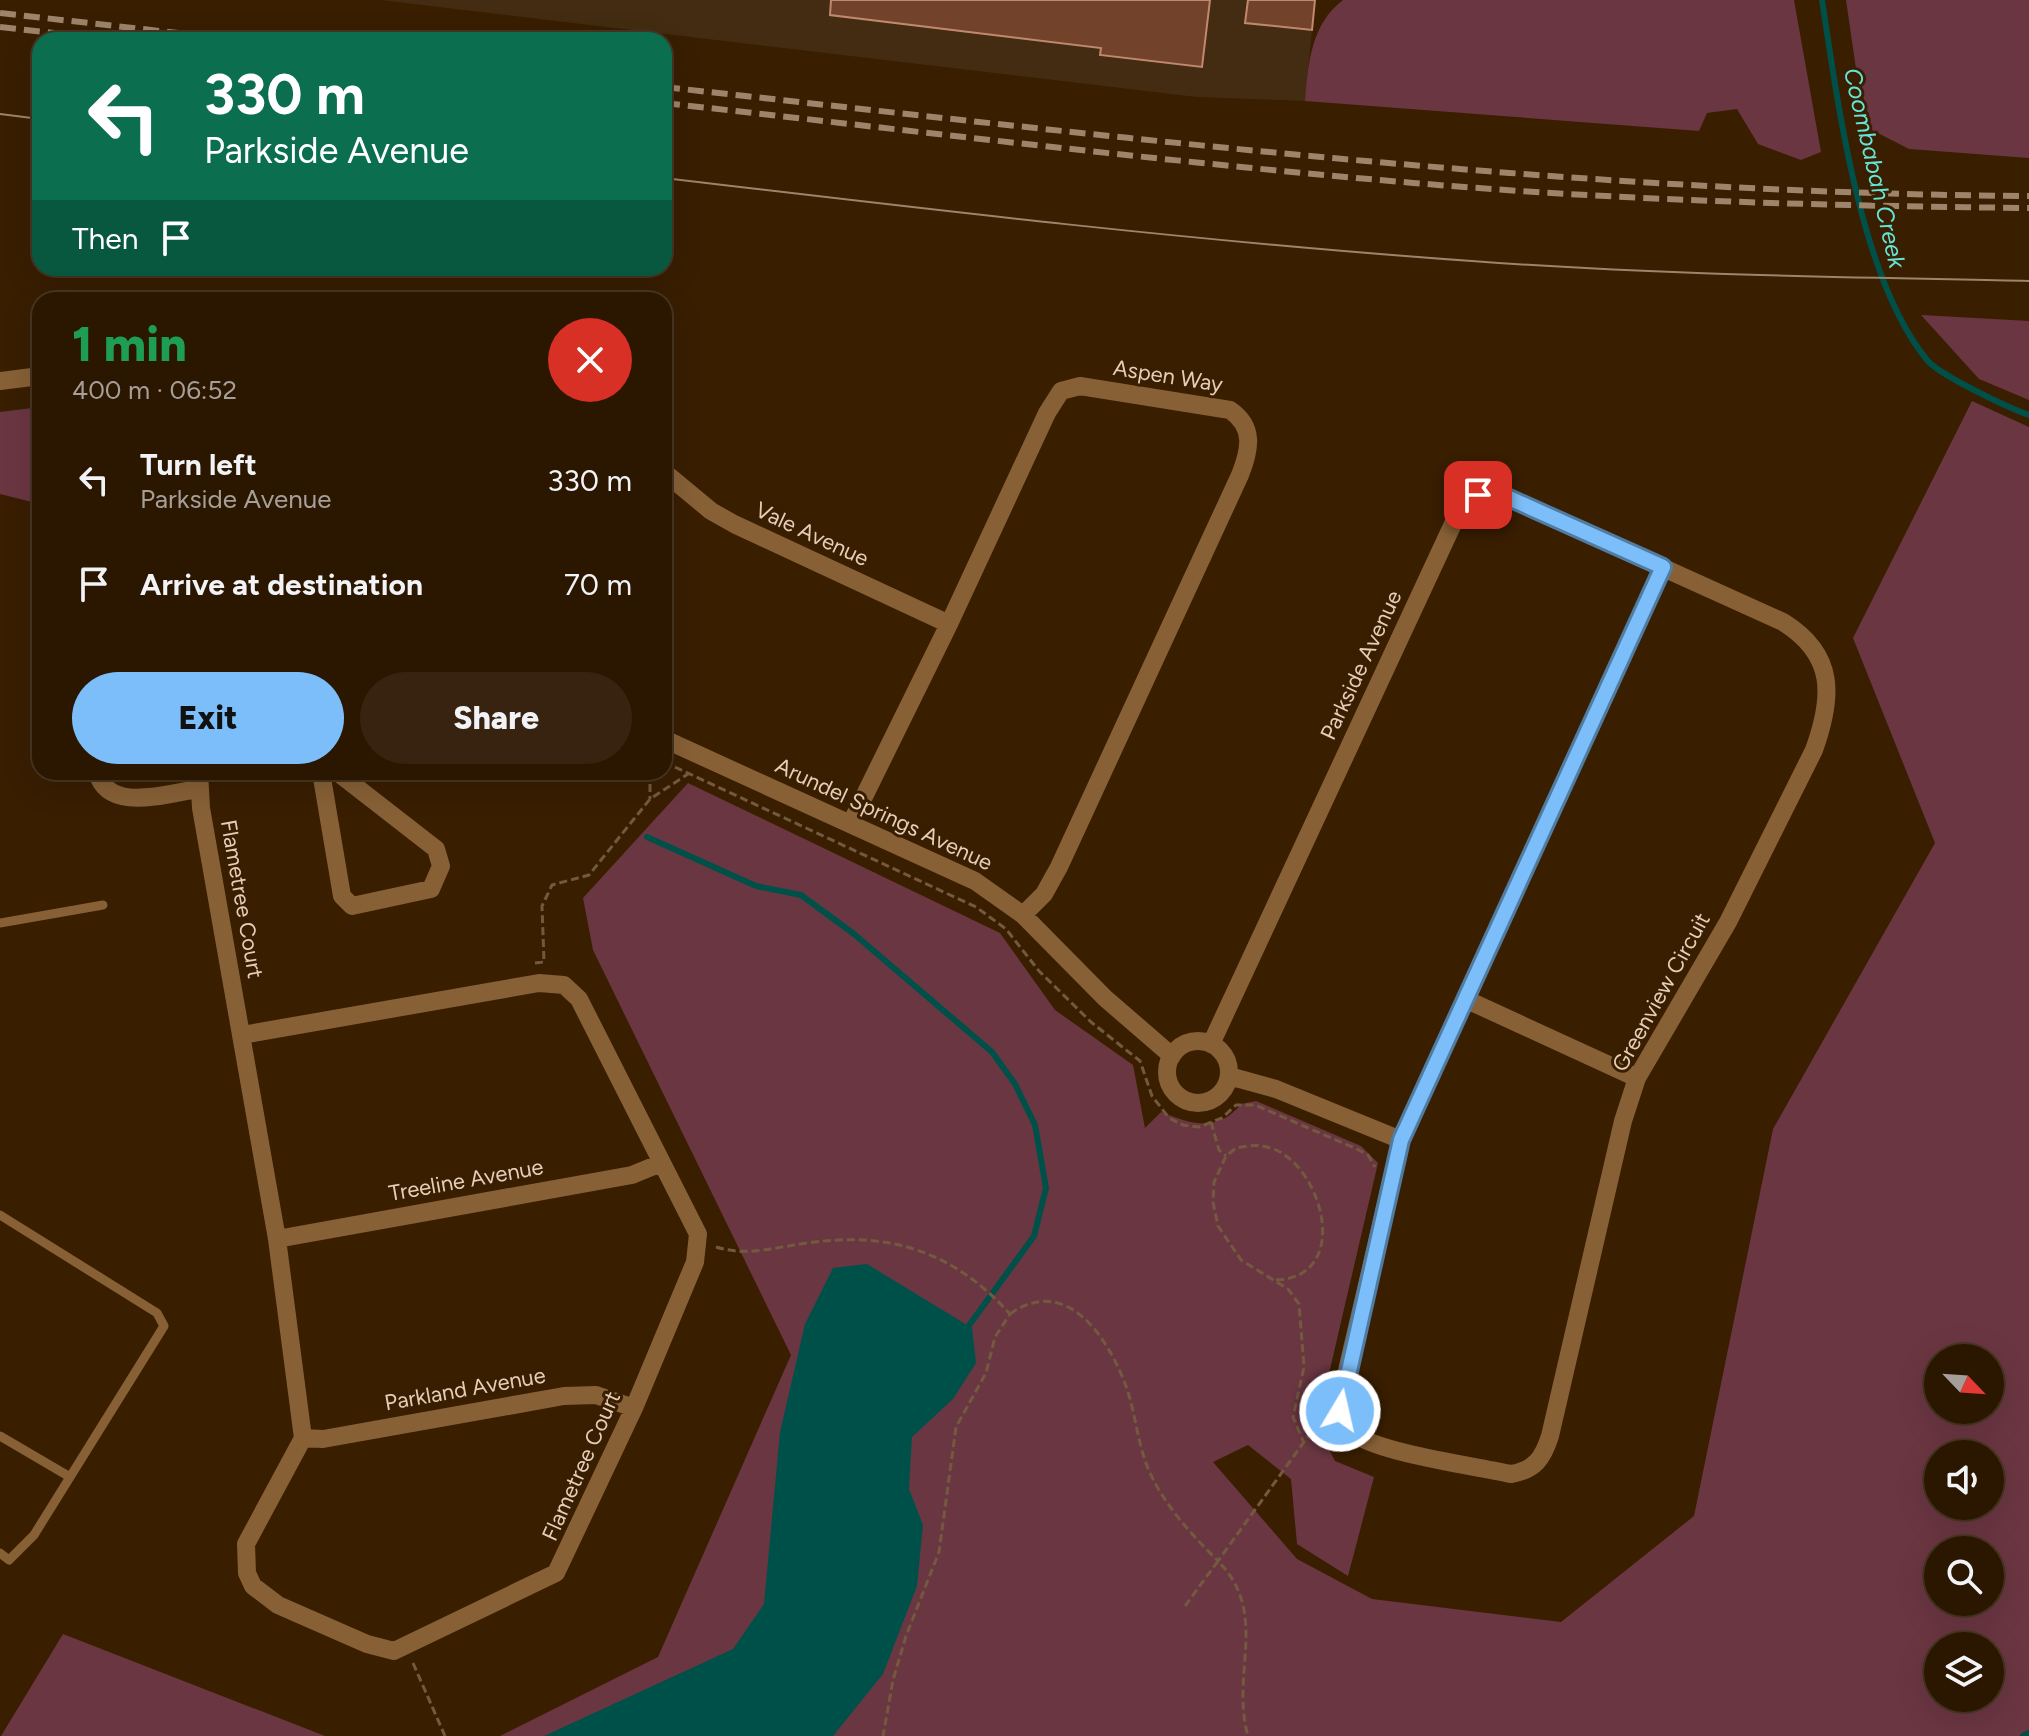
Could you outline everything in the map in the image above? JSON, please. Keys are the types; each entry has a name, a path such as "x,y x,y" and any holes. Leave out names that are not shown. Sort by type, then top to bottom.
{"street":[{"path":"0,381 32,377"},
{"name":"Aspen Way","path":"851,823 949,624 1047,413 1061,391 1080,386 1218,406 1240,417 1247,426 1249,454 1059,867 1044,894 1023,915"},
{"name":"Vale Avenue","path":"672,479 711,511 734,524 949,624"},
{"name":"Parkside Avenue","path":"1211,1044 1452,525 1467,500 1488,492 1500,494 1663,567"},
{"name":"Greenview Circuit","path":"1663,567 1801,634 1822,663 1827,702 1814,750 1760,861 1637,1078 1623,1121 1550,1436 1539,1461 1522,1472 1511,1474 1375,1444 1351,1431 1343,1421 1340,1400 1401,1140 1465,999 1663,567"},
{"name":"Arundel Springs Avenue","path":"672,743 975,881 1023,915 1105,998 1172,1056"},
{"path":"100,780 102,787 115,796 132,798 199,780"},
{"name":"Flametree Court","path":"199,780 277,1239 303,1438"},
{"path":"322,780 342,896 346,902 352,906 431,889 441,866 436,849 347,780"},
{"path":"242,1035 539,983 564,985 579,999 698,1234 697,1241"},
{"path":"1465,999 1637,1078"},
{"path":"1190,1043 1211,1044 1225,1057 1229,1076 1220,1094 1212,1100 1192,1103 1175,1093 1167,1075 1172,1056 1190,1043"},
{"path":"1229,1076 1276,1089 1401,1140"},
{"name":"Treeline Avenue","path":"277,1239 632,1175 661,1163"},
{"name":"Flametree Court","path":"407,1647 556,1573 634,1408 695,1262 697,1241"},
{"name":"Parkland Avenue","path":"303,1438 323,1439 564,1396 596,1395 634,1408"},
{"path":"303,1438 293,1464 246,1544 247,1573 253,1586 278,1605 367,1644 394,1651 407,1647"}],"lane":[{"path":"0,923 103,905"},
{"path":"0,1215 157,1313 164,1326 34,1535 9,1560 0,1553"},
{"path":"0,1436 70,1477"}],"path":[{"path":"672,766 976,907 1006,929 1039,971 1091,1022 1140,1061 1152,1096 1169,1118 1199,1127 1222,1118 1236,1105 1255,1105 1368,1155 1376,1165 1372,1180"},
{"path":"528,965 544,962 542,906 546,893 563,879 582,878 594,871 650,799 688,774"},
{"path":"650,780 650,799"},
{"path":"1211,1122 1219,1150 1226,1156"},
{"path":"1276,1280 1296,1280 1308,1273 1319,1254 1322,1217 1313,1192 1290,1162 1267,1147 1236,1148 1226,1156 1214,1182 1213,1202 1218,1226 1241,1260 1288,1289 1303,1316 1304,1367 1293,1417 1304,1443"},
{"path":"697,1241 725,1250 762,1253 844,1238 882,1239 921,1249 951,1265 993,1295 1010,1314"},
{"path":"883,1736 893,1680 906,1636 939,1552 956,1427 986,1373 995,1337 1010,1314 1026,1303 1047,1299 1068,1305 1090,1323 1127,1389 1150,1473 1184,1527 1233,1576 1245,1600 1242,1699 1248,1736"},
{"path":"1185,1606 1314,1428 1322,1395"},
{"path":"407,1647 445,1736"}],"shaded area":[{"path":"380,0 1315,0 1305,101 1196,97 672,35 672,32 649,32"},
{"path":"1343,0 1794,0 1821,152 1801,160 1758,144 1737,109 1707,113 1699,131 1305,101 1313,46 1324,21"},
{"path":"1846,0 2029,0 2029,158 1909,149 1872,130 1856,69"},
{"path":"1921,315 2029,321 2029,400 1979,379"},
{"path":"1972,401 2029,427 2029,1736 500,1736 658,1657 791,1355 593,950 583,898 688,783 1000,933 1055,1010 1133,1065 1145,1128 1161,1112 1193,1122 1213,1122 1223,1119 1241,1104 1256,1101 1361,1146 1378,1163 1324,1395 1320,1431 1335,1461 1374,1477 1348,1576 1297,1544 1291,1479 1248,1445 1213,1462 1297,1559 1372,1599 1561,1622 1694,1516 1773,1129 1935,843 1853,638"},
{"path":"32,408 32,502 0,494 0,412"},
{"path":"63,1634 325,1736 1,1736"}],"water":[{"path":"867,1264 972,1328 976,1363 953,1399 912,1437 909,1489 923,1525 917,1586 883,1674 833,1736 544,1736 733,1649 764,1604 780,1432 805,1324 833,1268"}],"building":[{"path":"831,0 1210,0 1202,67 1100,55 1101,48 830,15"},
{"path":"1248,0 1315,0 1312,30 1245,23"}],"waterway":[{"name":"Coombabah Creek","path":"1822,0 1855,188 1885,284 1904,325 1927,360 1945,374 2029,415"},
{"path":"647,837 756,886 801,895 854,934 992,1052 1015,1084 1035,1125 1046,1188 1034,1236 965,1331"},
{"path":"2023,1736 2029,1733"}],"tram line":[{"path":"0,114 32,118"},
{"path":"672,179 1169,235 1472,261 1680,272 2029,281"}],"railway":[{"path":"0,13 169,32"},
{"path":"0,27 45,32"},
{"path":"672,88 1175,143 1516,173 1857,193 2029,196"},
{"path":"672,104 1155,158 1451,186 1740,202 2029,208"}],"route":[{"path":"1340,1411 1340,1400 1401,1140 1663,567 1500,494 1488,492 1478,495"}]}
